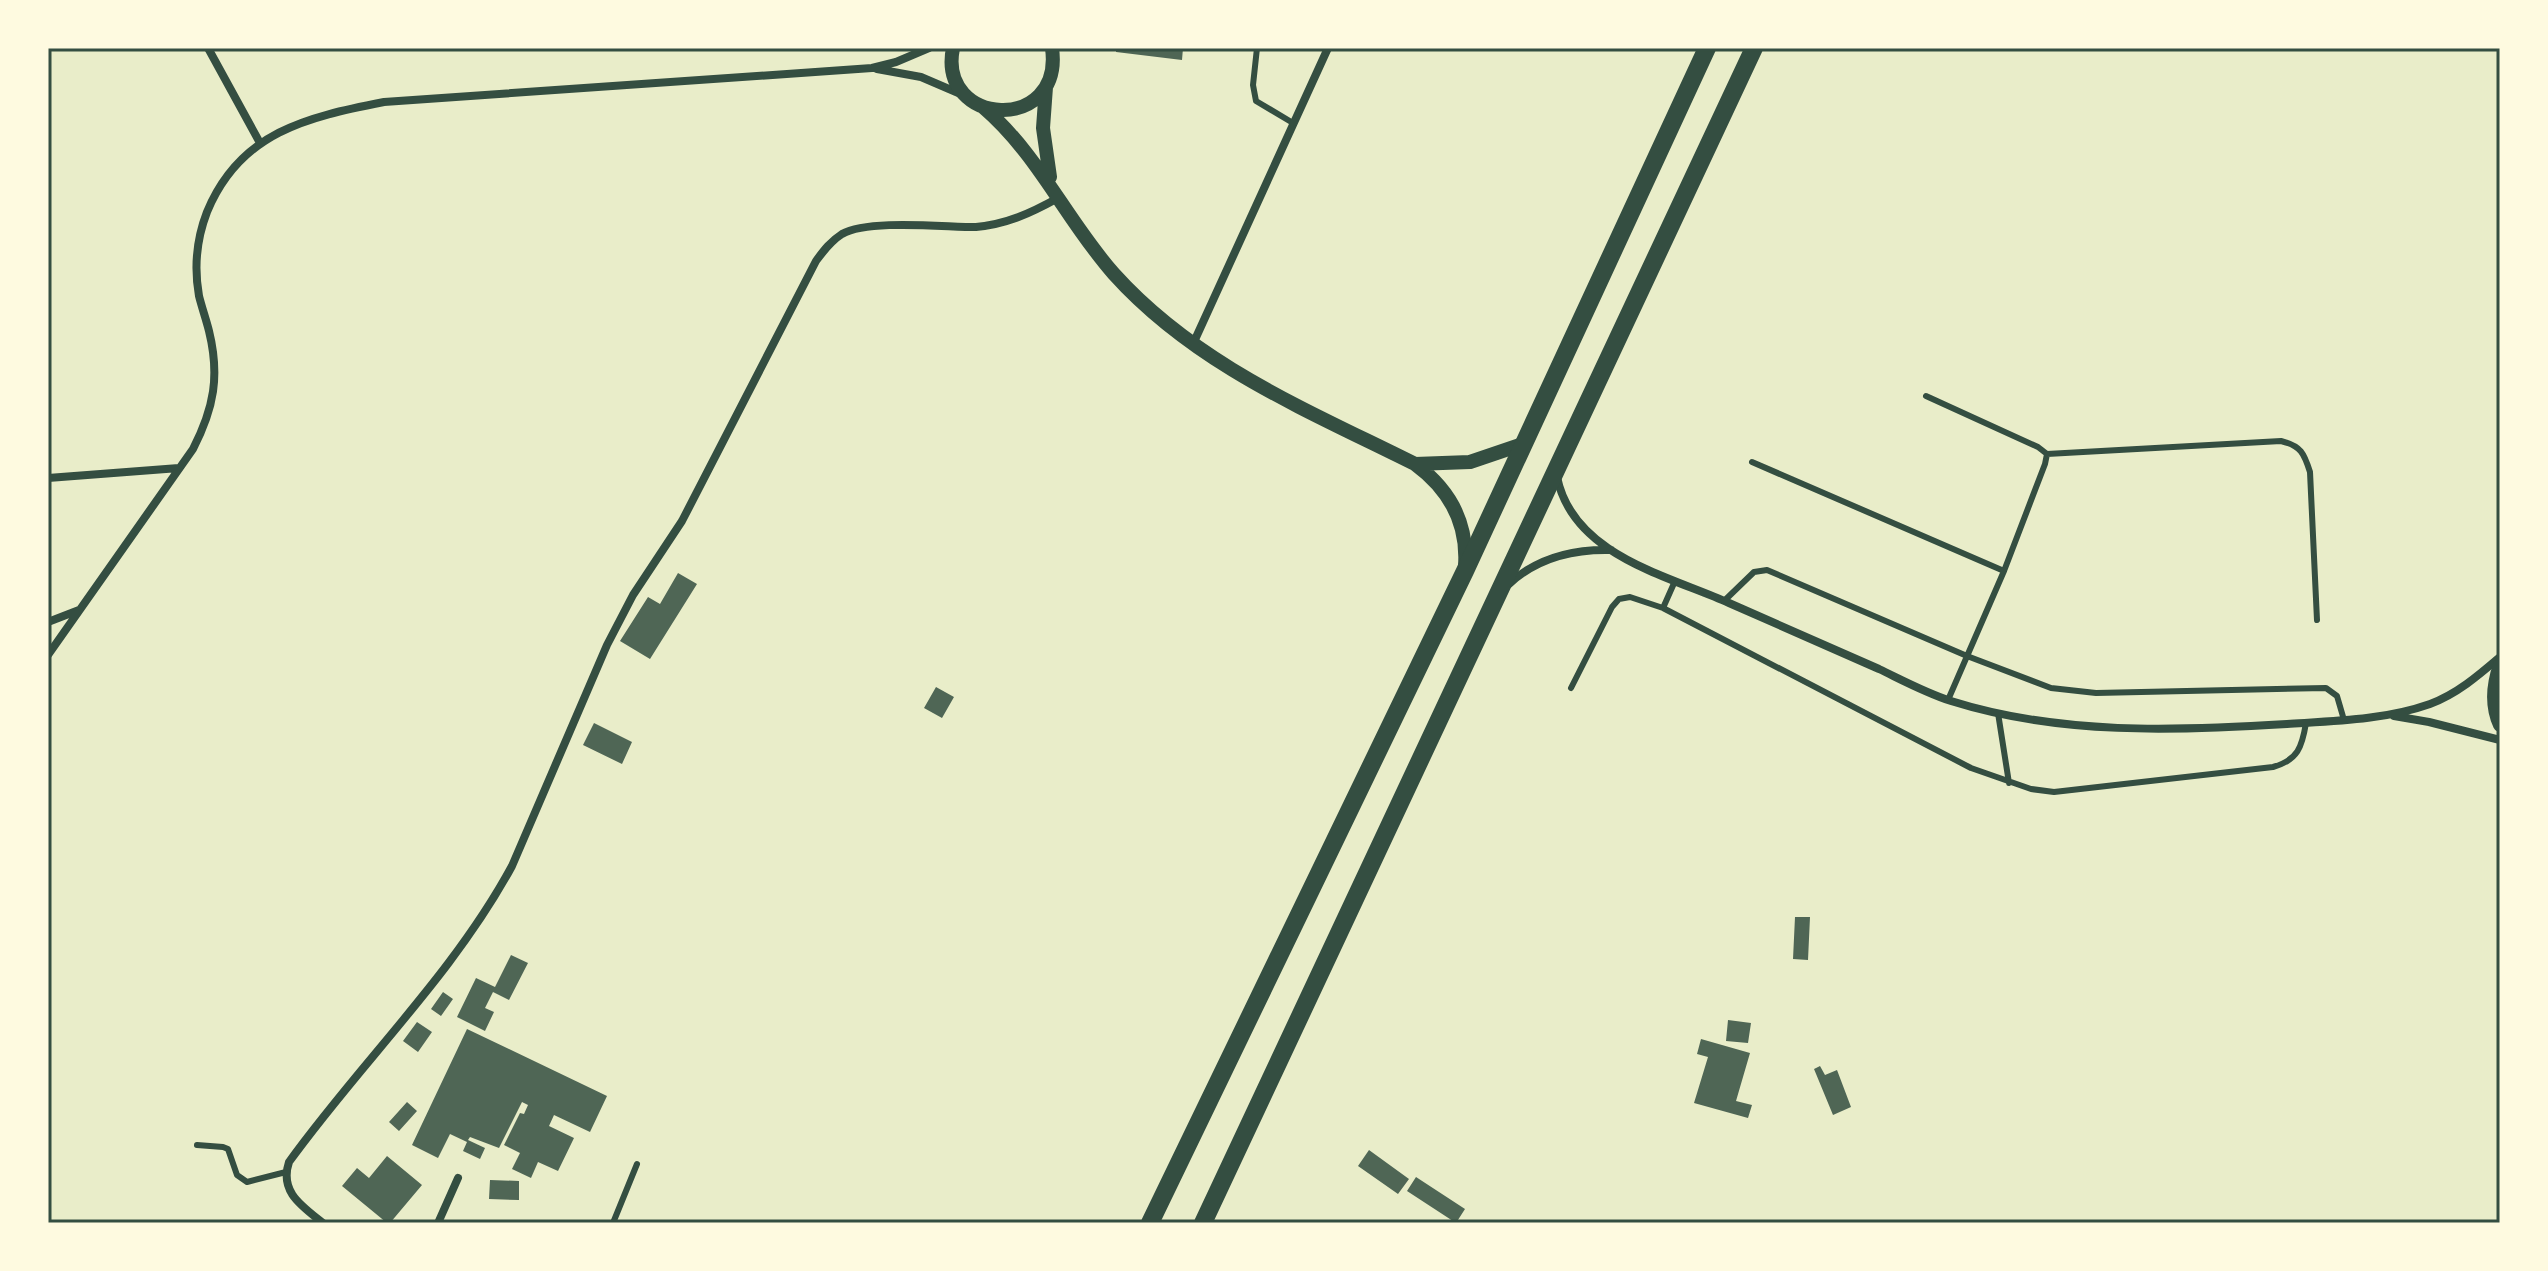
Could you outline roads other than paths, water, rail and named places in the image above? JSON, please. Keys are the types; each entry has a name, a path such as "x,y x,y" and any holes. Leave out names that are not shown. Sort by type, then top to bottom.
{"highway":[{"path":"1150,1223 1465,571 1707,48"},
{"path":"1203,1223 1754,48"}],"street":[{"path":"208,48 260,143"},
{"path":"48,655 193,449 206,422 214,393 215,363 199,294 196,260 203,223 218,187 230,170 260,143 317,116 384,102 872,68 929,48"},
{"path":"953,48 952,71 957,85 966,96"},
{"path":"1052,48 1052,73 1046,86 1043,107 1044,148 1056,194"},
{"path":"1193,345 1328,48"},
{"path":"872,68 921,77 966,96 983,107 1015,137 1113,273 1167,326 1193,345 1239,376 1415,464 1442,487 1455,510 1464,535 1465,571"},
{"path":"983,107 995,111 1019,108 1029,103 1046,86"},
{"path":"323,1223 291,1195 286,1184 286,1172 295,1154 441,972 496,895 512,866 607,645 633,595 682,521 816,261 828,244 845,232 865,226 994,225 1028,215 1056,194"},
{"path":"1415,464 1470,462 1523,444"},
{"path":"48,478 179,468"},
{"path":"1556,473 1568,510 1594,540 1611,550 1948,700 1998,713 2096,727 2200,729 2389,715 2432,703 2471,682 2500,657"},
{"path":"1498,596 1529,568 1548,559 1569,552 1611,550"},
{"path":"48,622 80,610"},
{"path":"2500,665 2494,682 2495,714 2500,725"},
{"path":"2389,715 2443,724 2500,740"},
{"path":"438,1223 458,1178"}],"lane":[{"path":"1257,48 1253,85 1256,101 1293,123"},
{"path":"1926,396 2047,454"},
{"path":"2047,454 2281,441 2296,445 2305,457 2310,472 2317,620"},
{"path":"1948,700 2004,571 2047,454"},
{"path":"1752,462 2004,571"},
{"path":"1724,601 1754,572 1776,571 1967,656 2051,688 2096,693 2326,688 2337,696 2344,720"},
{"path":"1663,608 1675,581"},
{"path":"1571,688 1619,599 1630,597 1663,608 1971,768 2031,789 2054,792 2273,767 2288,763 2298,751 2306,723"},
{"path":"1998,713 2009,783"},
{"path":"197,1145 228,1149 237,1175 247,1182 286,1172"},
{"path":"613,1223 637,1164"}]}
